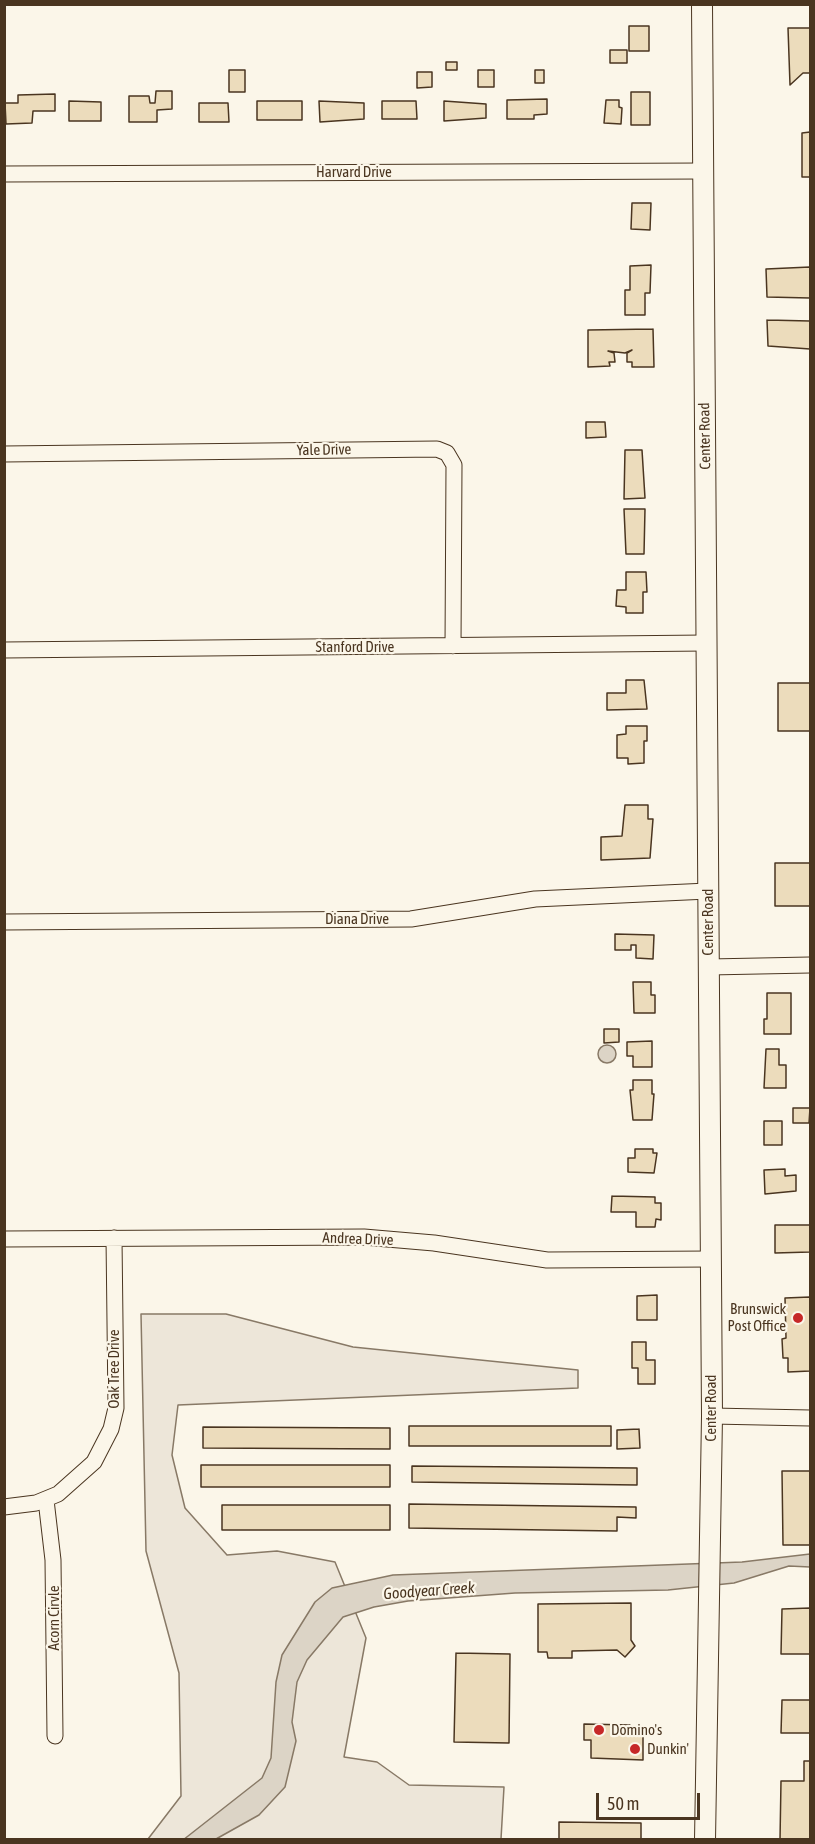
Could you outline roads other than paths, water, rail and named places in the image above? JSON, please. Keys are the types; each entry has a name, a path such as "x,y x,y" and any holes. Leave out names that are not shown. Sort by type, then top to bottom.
{"main road":[{"name":"Center Road","path":"702,4 712,1416 705,1839"}],"street":[{"name":"Harvard Drive","path":"4,174 703,171"},
{"name":"Yale Drive","path":"4,454 437,449 447,453 454,465 453,646"},
{"name":"Stanford Drive","path":"4,650 706,642"},
{"name":"Diana Drive","path":"4,922 411,919 535,899 708,891"},
{"path":"709,967 810,965"},
{"name":"Andrea Drive","path":"4,1239 364,1237 434,1243 547,1260 711,1259"},
{"name":"Oak Tree Drive","path":"4,1507 46,1500 82,1476 94,1462 111,1429 116,1408 114,1238"},
{"path":"712,1416 810,1418"},
{"name":"Acorn Cirvle","path":"46,1500 53,1560 54,1736"}],"water":[{"path":"607,1045 613,1048 616,1054 613,1060 607,1063 601,1060 598,1054 601,1048"},
{"name":"Goodyear Creek","path":"810,1554 810,1567 789,1566 734,1583 668,1590 515,1593 408,1601 374,1607 343,1617 307,1660 297,1682 292,1722 296,1741 285,1787 259,1815 216,1839 183,1840 262,1778 271,1758 276,1682 282,1655 315,1602 332,1588 393,1575 742,1562"}],"place":[{"name":"Brunswick Post Office","path":"798,1318"},
{"name":"Domino's","path":"599,1730"},
{"name":"Dunkin'","path":"635,1749"}]}
